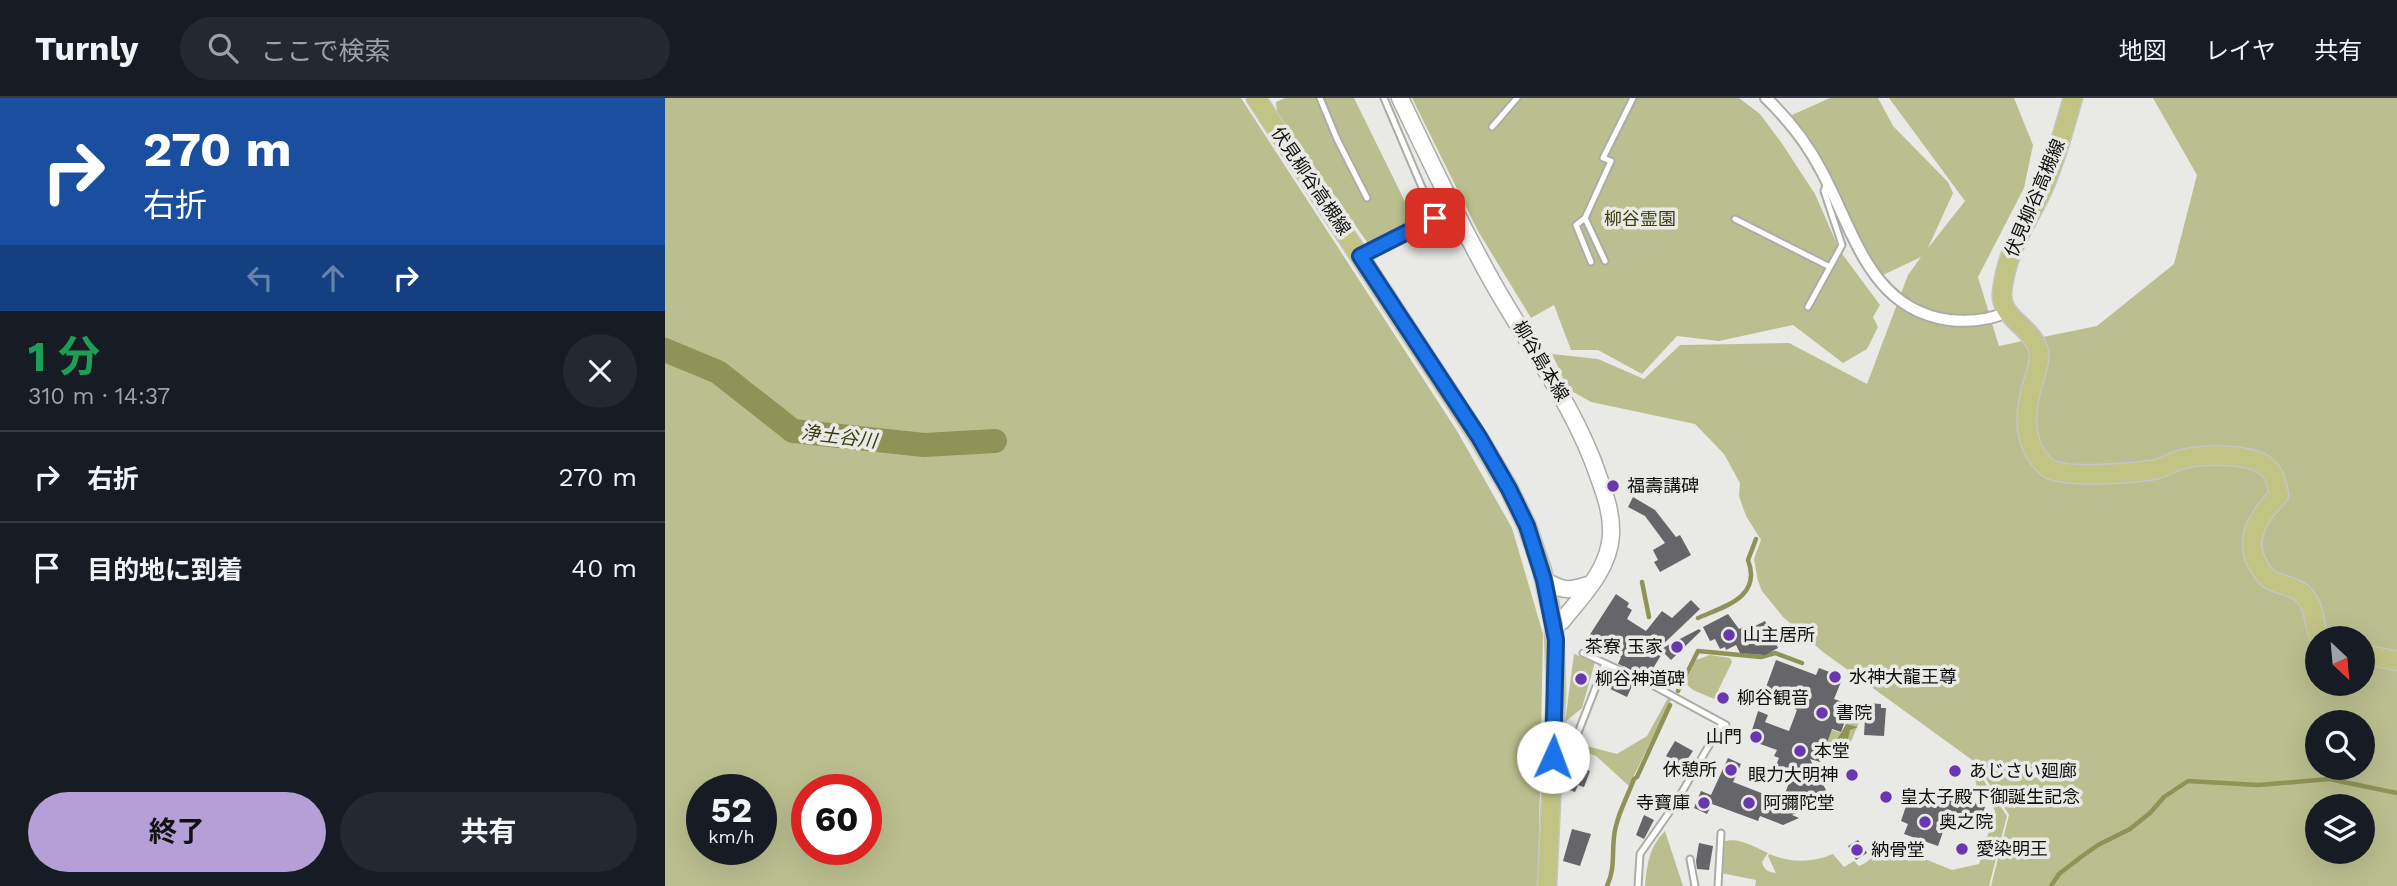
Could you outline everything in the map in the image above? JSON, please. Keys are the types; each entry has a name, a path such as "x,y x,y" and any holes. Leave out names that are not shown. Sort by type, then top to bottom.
{"main road":[{"name":"伏見柳谷高槻線","path":"1256,98 1479,437 1527,526 1544,580 1554,625 1556,680 1547,886"},
{"name":"柳谷島本線","path":"1400,98 1444,192 1489,276 1564,399 1592,456 1610,509 1611,537 1599,572 1562,621 1554,625"},
{"name":"伏見柳谷高槻線","path":"2007,312 2001,300 2009,255 2042,190 2073,98"},
{"path":"2007,312 2027,331 2039,354 2026,410 2028,432 2034,451 2047,467 2063,474 2156,470 2183,458 2220,456 2247,459 2267,467 2276,481 2280,495 2258,520 2252,537 2253,554 2261,570 2270,579 2302,593 2313,606 2315,626"},
{"path":"1544,580 1559,589 1572,590 1592,584"},
{"path":"2375,656 2397,661"}],"street":[{"path":"1766,98 1790,121 1827,182 1873,273 1890,295 1911,309 1935,318 1959,321 1996,317 2007,312"}],"lane":[{"path":"1320,98 1367,198"},
{"path":"1360,256 1435,218 1384,98"},
{"path":"1492,127 1517,98"},
{"path":"1591,262 1576,225 1585,219 1611,161 1603,158 1633,98"},
{"path":"1808,307 1842,245 1824,191 1827,182"},
{"path":"1585,219 1605,261"},
{"path":"1735,219 1830,267"},
{"path":"1583,653 1656,687 1724,724 1675,804 1640,854 1638,886"},
{"path":"1552,781 1567,761 1604,666"},
{"path":"1718,886 1721,833"},
{"path":"1690,859 1695,886"}],"green space":[{"path":"665,98 1241,98 1457,431 1512,528 1543,634 1538,886 665,886"},
{"path":"1285,98 1354,98 1414,220 1369,245 1277,113 1276,102"},
{"name":"柳谷霊園","path":"1412,98 1739,98 1760,114 1781,142 1815,194 1840,251 1880,305 1873,317 1878,327 1867,349 1843,363 1793,325 1719,341 1677,336 1642,374 1598,350 1571,350 1554,305 1531,318 1478,231"},
{"path":"1830,98 1878,98 1893,126 1948,182 1953,193 1928,248 1965,201 1889,98 2014,98 2033,145 2024,188 1978,277 1999,346 2097,326 2174,264 2197,175 2153,98 2397,98 2397,886 1991,886 2009,815 1975,762 1823,652 1783,617 1762,591 1754,559 1761,540 1746,516 1739,496 1740,483 1724,454 1695,424 1591,402 1568,389 1552,354 1598,359 1644,379 1680,345 1789,343 1867,384 1908,275 1921,257 1883,275 1856,240 1832,182 1792,115"},
{"path":"1574,654 1595,662 1582,708 1565,722"},
{"path":"1710,655 1730,658 1732,662 1714,699 1693,690 1685,683 1696,660"},
{"path":"1668,698 1671,700 1629,786 1596,756 1577,749 1579,744 1617,754 1647,736"},
{"path":"1850,716 1860,720 1850,744 1837,749 1829,747 1828,741 1822,739 1826,728 1842,733"},
{"path":"1973,764 2007,816 1989,886 1755,886 1756,880 1721,873 1723,842 1734,840 1768,853 1763,865 1767,870 1776,873 1769,854 1801,861 1833,854 1844,867 1854,861 1859,866 1871,858 1885,840 1893,846 1952,870 1979,864 1995,811 1989,801 1978,796"},
{"path":"1665,831 1683,886 1645,886 1652,850"}],"shaded area":[{"path":"1846,724 1858,727 1850,730 1847,743 1830,752"}],"building":[{"path":"1633,497 1655,510 1676,537 1680,535 1691,555 1660,572 1654,562 1658,560 1653,550 1665,543 1645,516 1628,507"},
{"path":"1616,594 1629,603 1627,607 1632,610 1627,619 1646,631 1662,611 1672,618 1691,600 1700,609 1655,652 1699,629 1701,631 1671,660 1663,652 1649,675 1640,669 1638,673 1618,664 1621,657 1589,636"},
{"name":"山主居所","path":"1728,614 1739,629 1744,627 1745,631 1765,621 1778,648 1765,655 1740,653 1736,645 1726,650 1725,647 1720,649 1715,639 1710,641 1703,627"},
{"path":"1776,660 1816,675 1819,668 1843,677 1834,699 1851,705 1841,732 1832,729 1820,762 1810,759 1829,796 1792,815 1799,818 1783,825 1760,816 1758,821 1712,804 1707,814 1694,808 1701,791 1711,795 1728,758 1741,764 1733,782 1782,801 1792,775 1775,768 1779,758 1774,756 1777,750 1749,740 1758,711 1768,715 1765,722 1789,731 1797,710 1796,704 1774,695 1771,702 1762,698"},
{"path":"1614,673 1634,682 1627,697 1606,687"},
{"path":"1866,703 1881,704 1881,708 1886,708 1884,736 1864,735"},
{"path":"1675,741 1693,751 1683,766 1666,756"},
{"path":"1573,764 1590,771 1584,787 1578,785 1575,792 1564,788"},
{"name":"奥之院","path":"1951,794 1985,807 1980,822 1950,812 1938,846 1904,834 1908,824 1901,821 1907,803 1915,805 1917,798 1945,808"},
{"path":"1644,815 1654,820 1644,839 1636,835"},
{"path":"1572,829 1591,834 1580,866 1563,861"},
{"name":"納骨堂","path":"1858,840 1867,853 1856,860 1848,846"},
{"path":"1699,843 1713,846 1709,870 1697,869"}],"waterway":[{"name":"浄土谷川","path":"665,350 718,372 793,431 924,445 995,441"},
{"path":"1698,618 1729,604 1745,591 1750,583 1751,573 1748,560 1756,539"},
{"path":"1642,582 1649,617"},
{"path":"1678,691 1698,651 1761,657 1775,653 1802,663"},
{"path":"1607,886 1619,815 1670,705"},
{"path":"2051,886 2059,874 2081,857 2130,829 2164,797 2188,781 2258,785 2329,779 2397,793"}],"place":[{"name":"福壽講碑","path":"1613,486"},
{"name":"山主居所","path":"1729,635"},
{"name":"茶寮 玉家","path":"1677,647"},
{"name":"水神大龍王尊","path":"1835,677"},
{"name":"柳谷神道碑","path":"1581,679"},
{"name":"柳谷観音","path":"1723,698"},
{"name":"書院","path":"1822,713"},
{"name":"山門","path":"1756,737"},
{"name":"本堂","path":"1800,751"},
{"name":"休憩所","path":"1731,770"},
{"name":"あじさい廻廊","path":"1955,771"},
{"name":"眼力大明神","path":"1852,775"},
{"name":"皇太子殿下御誕生記念","path":"1886,797"},
{"name":"寺寶庫","path":"1704,803"},
{"name":"阿彌陀堂","path":"1749,803"},
{"name":"奥之院","path":"1925,822"},
{"name":"愛染明王","path":"1962,849"},
{"name":"納骨堂","path":"1857,850"}],"route":[{"path":"1435,218 1360,256 1479,437 1527,526 1544,580 1556,640 1553,757"}]}
